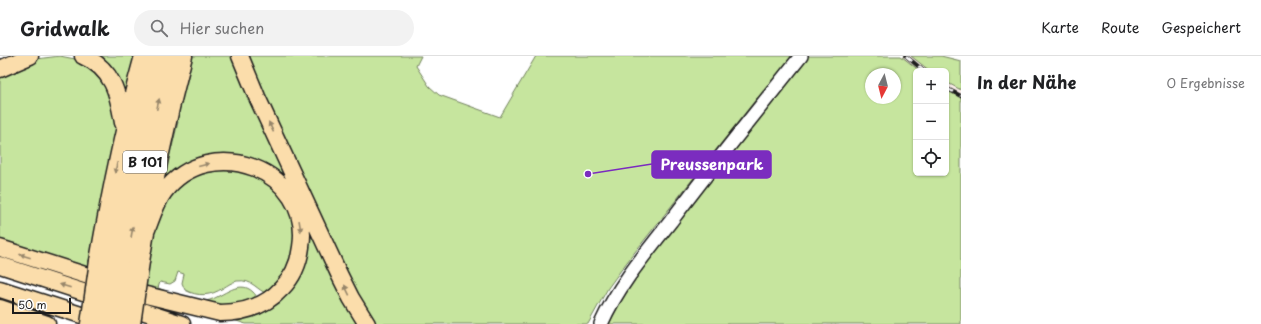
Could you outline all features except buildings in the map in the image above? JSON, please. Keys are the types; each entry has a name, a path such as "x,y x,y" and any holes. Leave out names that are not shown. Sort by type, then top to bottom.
{"highway":[{"path":"0,69 30,56"},
{"path":"83,56 100,66 116,89 120,103 124,130"},
{"name":"B 101","path":"132,324 119,268 108,204 124,130 143,56"},
{"name":"B 101","path":"117,324 119,268 131,166 157,56"},
{"name":"B 101","path":"104,324 170,56"},
{"name":"B 101","path":"89,324 119,268 145,234 159,160 184,56"},
{"path":"240,56 257,97 350,298 367,324"},
{"path":"142,294 207,311 220,313 241,312 258,306 274,296 291,278 298,261 302,244 302,235 297,211 286,191 266,172 246,164 234,162 216,162 197,167 188,171 171,184 159,200 145,234"},
{"path":"0,248 238,324"},
{"path":"0,265 182,324"},
{"path":"0,289 108,324"},
{"path":"0,308 47,324"},
{"path":"0,323 17,322 34,324"}],"main road":[{"path":"601,324 610,303 627,278 702,180 801,56"}],"shaded area":[{"path":"901,56 911,56 926,68 916,68"},
{"path":"949,84 961,90 961,98 949,92"}],"green space":[{"path":"60,56 80,60 105,80 118,122 89,272 0,243 0,75 36,59"},
{"path":"90,56 139,56 127,102"},
{"path":"190,56 235,56 359,324 246,324 230,319 289,288 301,209 235,158 161,189 167,147 172,147 178,122 174,117"},
{"path":"247,56 421,56 416,66 429,86 439,95 500,117 536,56 795,56 761,98 757,98 627,262 608,288 588,324 374,324 345,273"},
{"path":"805,56 901,56 916,68 913,68 913,176 949,176 949,92 961,98 961,324 609,324 623,296 637,274"},
{"path":"911,56 941,56 961,61 961,90 949,84 949,68 926,68"},
{"path":"204,169 251,171 285,198 297,234 289,272 268,294 251,283 237,281 214,293 204,295 195,294 185,290 182,283 184,274 178,272 175,281 170,284 160,282 158,288 198,301 210,300 235,288 241,287 247,288 255,294 257,300 235,310 143,289 153,231 170,193"}],"railway":[{"path":"906,56 920,68"},
{"path":"949,90 961,96"}],"place":[{"name":"Preussenpark","path":"588,174"}]}
